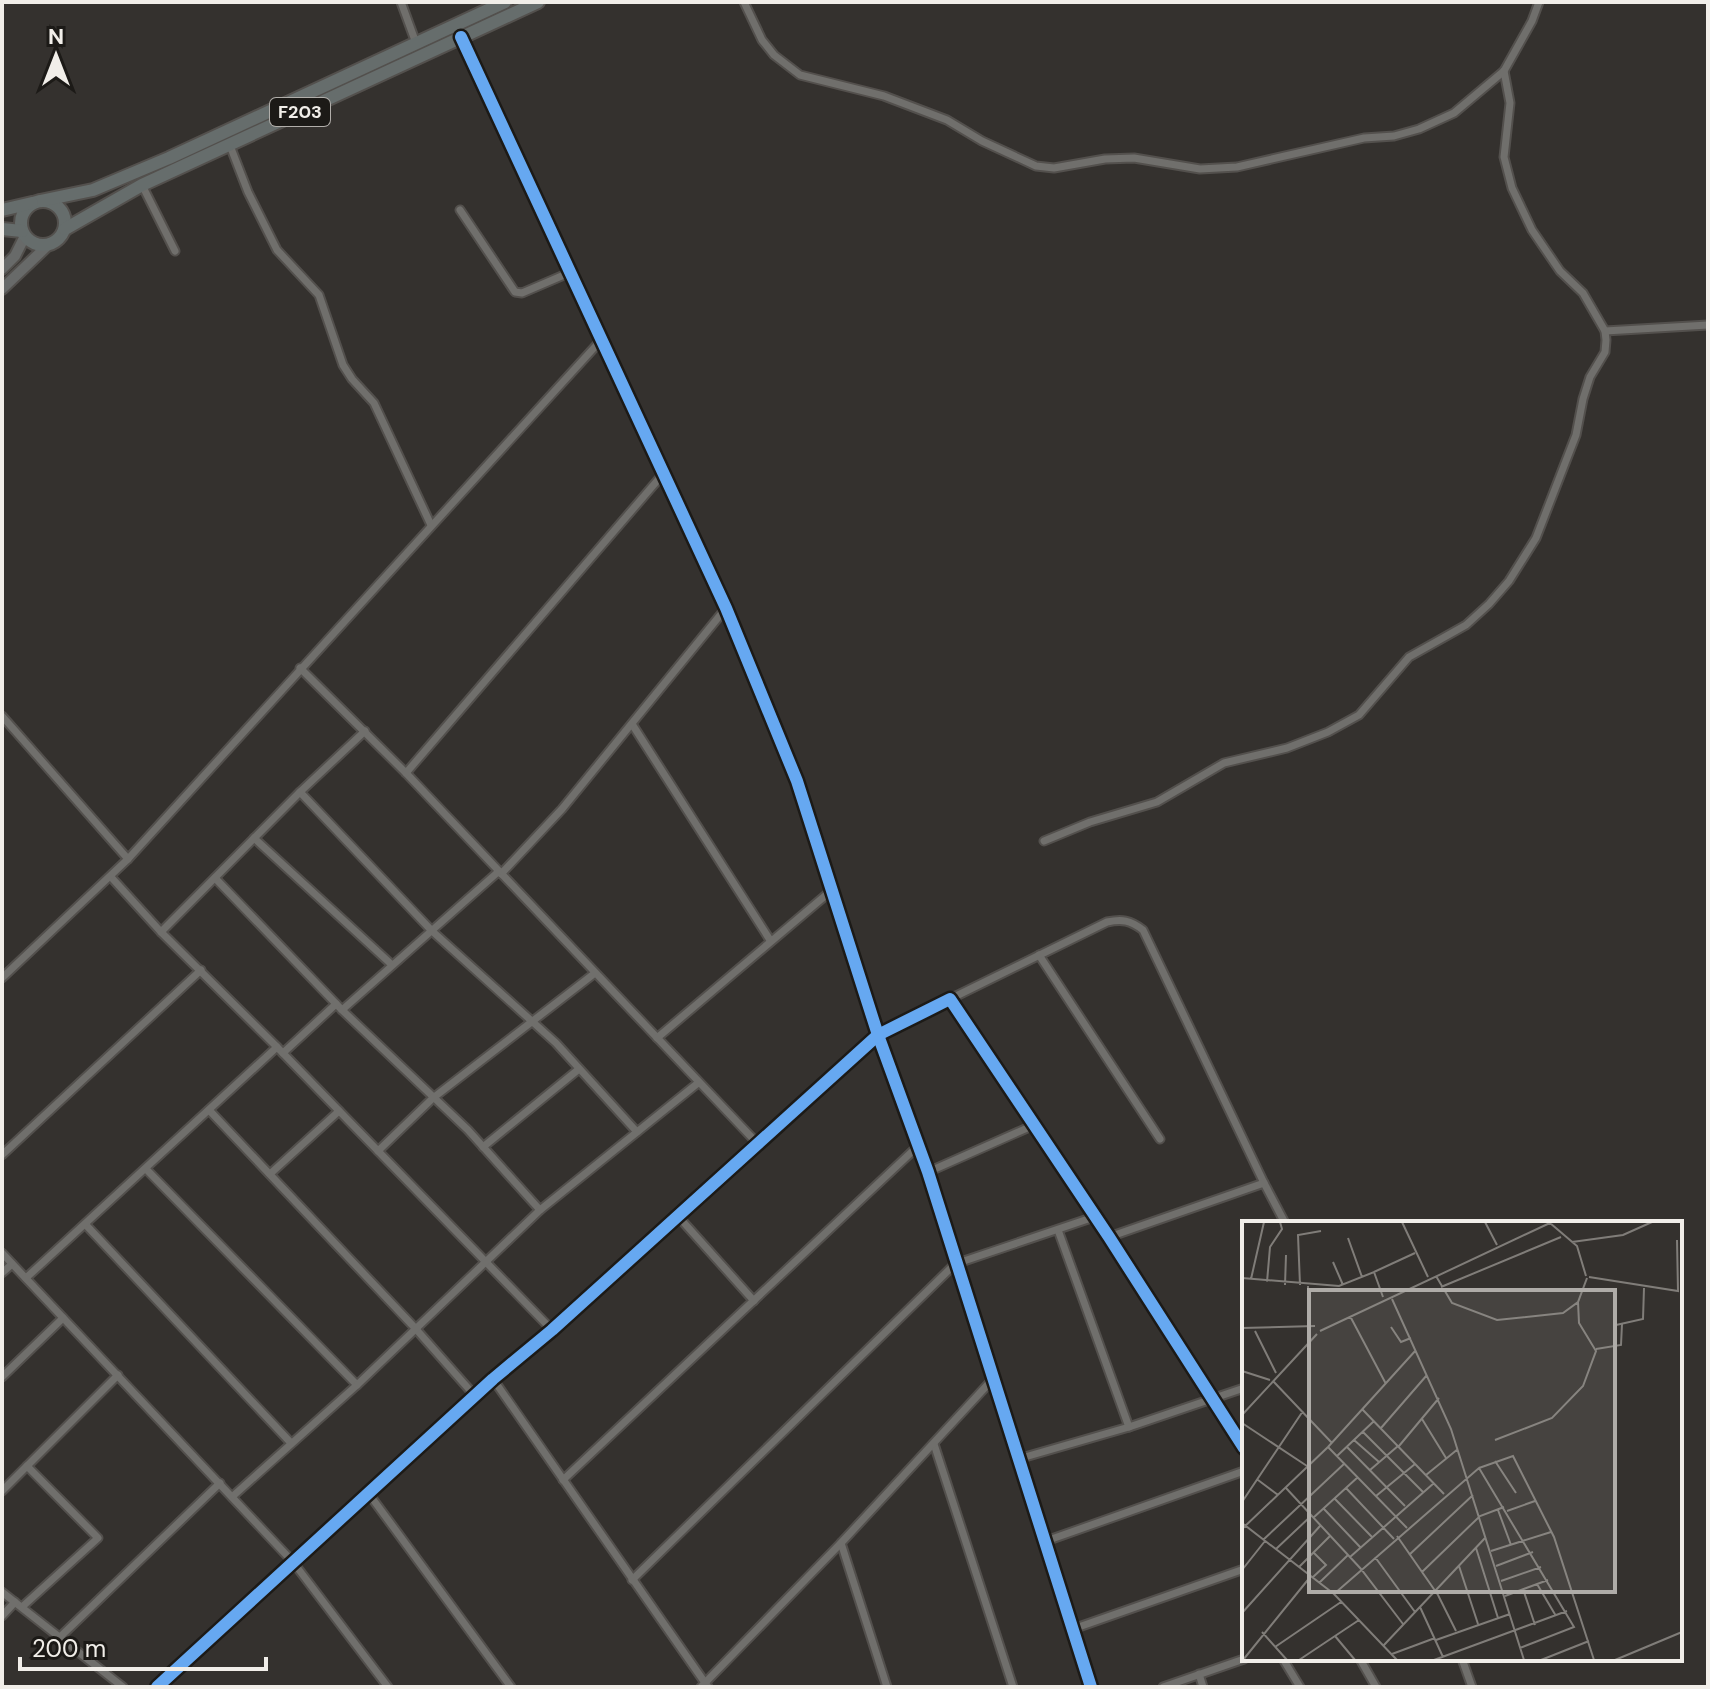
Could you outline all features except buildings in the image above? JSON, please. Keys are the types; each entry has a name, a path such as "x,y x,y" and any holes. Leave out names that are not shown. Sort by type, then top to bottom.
{"main road":[{"name":"F203","path":"2,210 93,190 505,2"},
{"name":"F203","path":"65,229 142,185 229,143 538,2"},
{"path":"2,269 15,256 23,234 23,214 38,202 48,201 60,208 66,221 62,236 47,246 2,289"},
{"path":"2,229 23,234 37,245 47,246"}],"street":[{"path":"401,2 416,43"},
{"path":"744,2 762,40 774,55 800,75 884,96 947,120 982,141 1036,166 1054,168 1105,159 1134,158 1200,169 1237,167 1364,138 1394,136 1419,129 1454,113 1504,71 1539,2"},
{"path":"461,37 726,608 797,781 878,1035 928,1172 1091,1687"},
{"path":"1044,841 1090,822 1157,802 1224,763 1287,748 1359,715 1409,657 1466,625 1509,581 1536,538 1576,435 1590,377 1605,352 1605,331 1583,293 1560,271 1532,230 1512,188 1504,157 1510,103 1504,71"},
{"path":"229,143 248,192 277,250 319,295 343,365 374,403 431,525"},
{"path":"142,185 175,251"},
{"path":"460,210 515,292 522,293 571,272"},
{"path":"1605,331 1708,325"},
{"path":"2,978 128,859 603,338"},
{"path":"406,773 663,474"},
{"path":"26,1278 209,1110 432,931 499,873 562,809 726,608"},
{"path":"300,668 406,773 757,1143"},
{"path":"2,716 128,859"},
{"path":"632,724 770,940"},
{"path":"161,932 365,731"},
{"path":"300,792 432,931 556,1043 637,1132"},
{"path":"254,838 391,964"},
{"path":"111,877 161,932 552,1330"},
{"path":"215,878 339,1007 483,1147 540,1210"},
{"path":"657,1038 832,890"},
{"path":"157,1687 493,1379 552,1330 878,1035 1107,922 1121,919 1133,922 1143,930 1284,1221"},
{"path":"1039,955 1160,1139"},
{"path":"2,1155 201,970"},
{"path":"378,1151 433,1098 595,973"},
{"path":"950,999 1109,1237 1242,1445"},
{"path":"483,1147 579,1069"},
{"path":"233,1496 357,1385 540,1210 698,1083"},
{"path":"209,1110 475,1396"},
{"path":"270,1174 339,1111"},
{"path":"928,1172 1034,1125"},
{"path":"563,1480 918,1146"},
{"path":"146,1169 357,1385"},
{"path":"1109,1237 1264,1183"},
{"path":"677,1215 754,1301"},
{"path":"632,1580 955,1264 1094,1217"},
{"path":"86,1225 291,1443"},
{"path":"1058,1230 1129,1427"},
{"path":"2,1253 293,1562 388,1687"},
{"path":"2,1273 12,1264"},
{"path":"2,1377 63,1318"},
{"path":"2,1491 118,1375"},
{"path":"493,1379 705,1686 992,1380"},
{"path":"1018,1459 1129,1427 1242,1389"},
{"path":"934,1444 1013,1687"},
{"path":"2,1616 98,1538 27,1466"},
{"path":"1046,1541 1242,1472"},
{"path":"60,1637 220,1483"},
{"path":"369,1494 511,1687"},
{"path":"841,1543 887,1687"},
{"path":"1073,1629 1242,1570"},
{"path":"2,1592 123,1687"},
{"path":"1163,1687 1242,1660"},
{"path":"1284,1661 1300,1687"},
{"path":"1361,1661 1376,1687"},
{"path":"1463,1661 1472,1687"},
{"path":"1199,1674 1203,1687"}],"cycle path":[{"path":"461,37 726,608 797,781 878,1035 928,1172 1091,1687"},
{"path":"157,1687 493,1379 552,1330 878,1035 950,999 1109,1237 1242,1445"}]}
